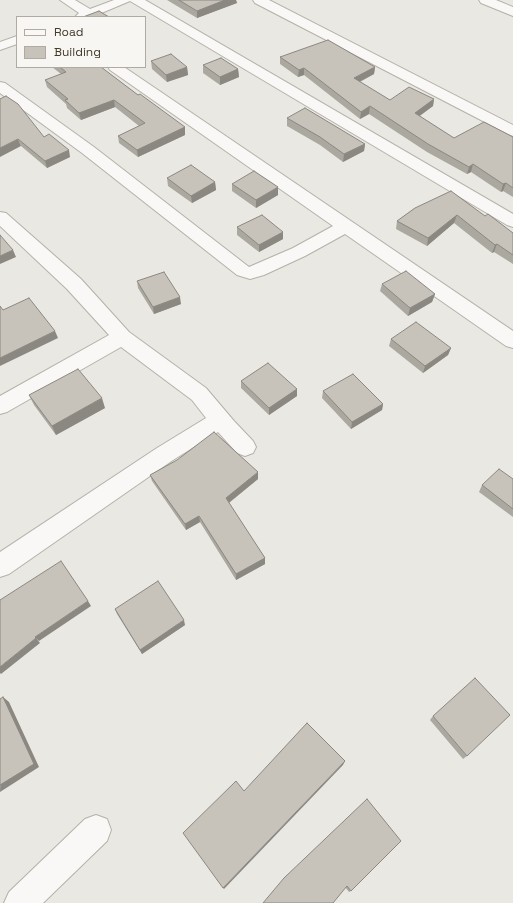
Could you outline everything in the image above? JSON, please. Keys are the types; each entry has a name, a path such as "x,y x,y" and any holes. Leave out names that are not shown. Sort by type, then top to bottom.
{"street":[{"path":"66,0 85,16 125,0"},
{"path":"136,0 513,221"},
{"path":"259,0 513,131"},
{"path":"485,0 513,12"},
{"path":"0,46 16,40"},
{"path":"116,68 513,341"},
{"path":"0,86 88,150 243,271 250,273 258,271 299,252 346,226"},
{"path":"0,217 74,284 122,336 200,394 220,420 245,447"},
{"path":"3,400 122,336"},
{"path":"0,566 165,454 220,420"},
{"path":"20,903 96,830"}],"building":[{"path":"179,0 225,0 197,11"},
{"path":"99,11 107,16 86,16"},
{"path":"328,40 375,67 354,78 390,100 409,87 434,99 415,113 454,138 484,122 513,137 513,188 506,183 503,184 473,164 469,167 428,144 370,106 361,112 304,68 299,70 280,57"},
{"path":"171,54 187,67 166,75 151,61"},
{"path":"221,58 238,69 220,77 203,65"},
{"path":"61,68 102,68 138,95 140,94 185,127 137,150 118,136 145,123 114,100 79,113 65,100 68,99 45,80 66,72"},
{"path":"6,96 18,104 44,137 49,134 69,150 45,161 18,139 0,148 0,99"},
{"path":"305,108 365,144 344,154 320,137 287,118"},
{"path":"191,165 215,182 191,196 167,178"},
{"path":"254,171 278,187 256,200 232,184"},
{"path":"451,191 485,216 488,214 513,233 513,255 497,244 495,245 457,215 428,238 397,221 415,208"},
{"path":"262,215 283,232 259,245 237,227"},
{"path":"0,235 13,250 0,256"},
{"path":"406,271 435,294 410,308 382,284"},
{"path":"164,272 180,297 153,307 137,281"},
{"path":"29,298 55,331 0,358 0,306 3,310"},
{"path":"416,322 451,348 425,366 391,339"},
{"path":"268,363 297,389 269,408 241,381"},
{"path":"78,369 102,398 52,426 29,395"},
{"path":"353,374 383,404 352,422 323,391"},
{"path":"214,432 258,472 226,498 265,558 236,574 199,516 185,524 150,475 177,460"},
{"path":"499,469 513,479 513,509 482,485"},
{"path":"61,561 88,601 35,637 36,638 0,667 0,600"},
{"path":"158,581 184,620 140,650 115,609"},
{"path":"475,678 510,715 467,756 433,716"},
{"path":"3,697 34,764 0,785 0,699"},
{"path":"307,723 345,761 223,888 183,833 236,781 244,791"},
{"path":"367,799 401,841 351,891 347,886 333,903 263,903 284,878"}]}
